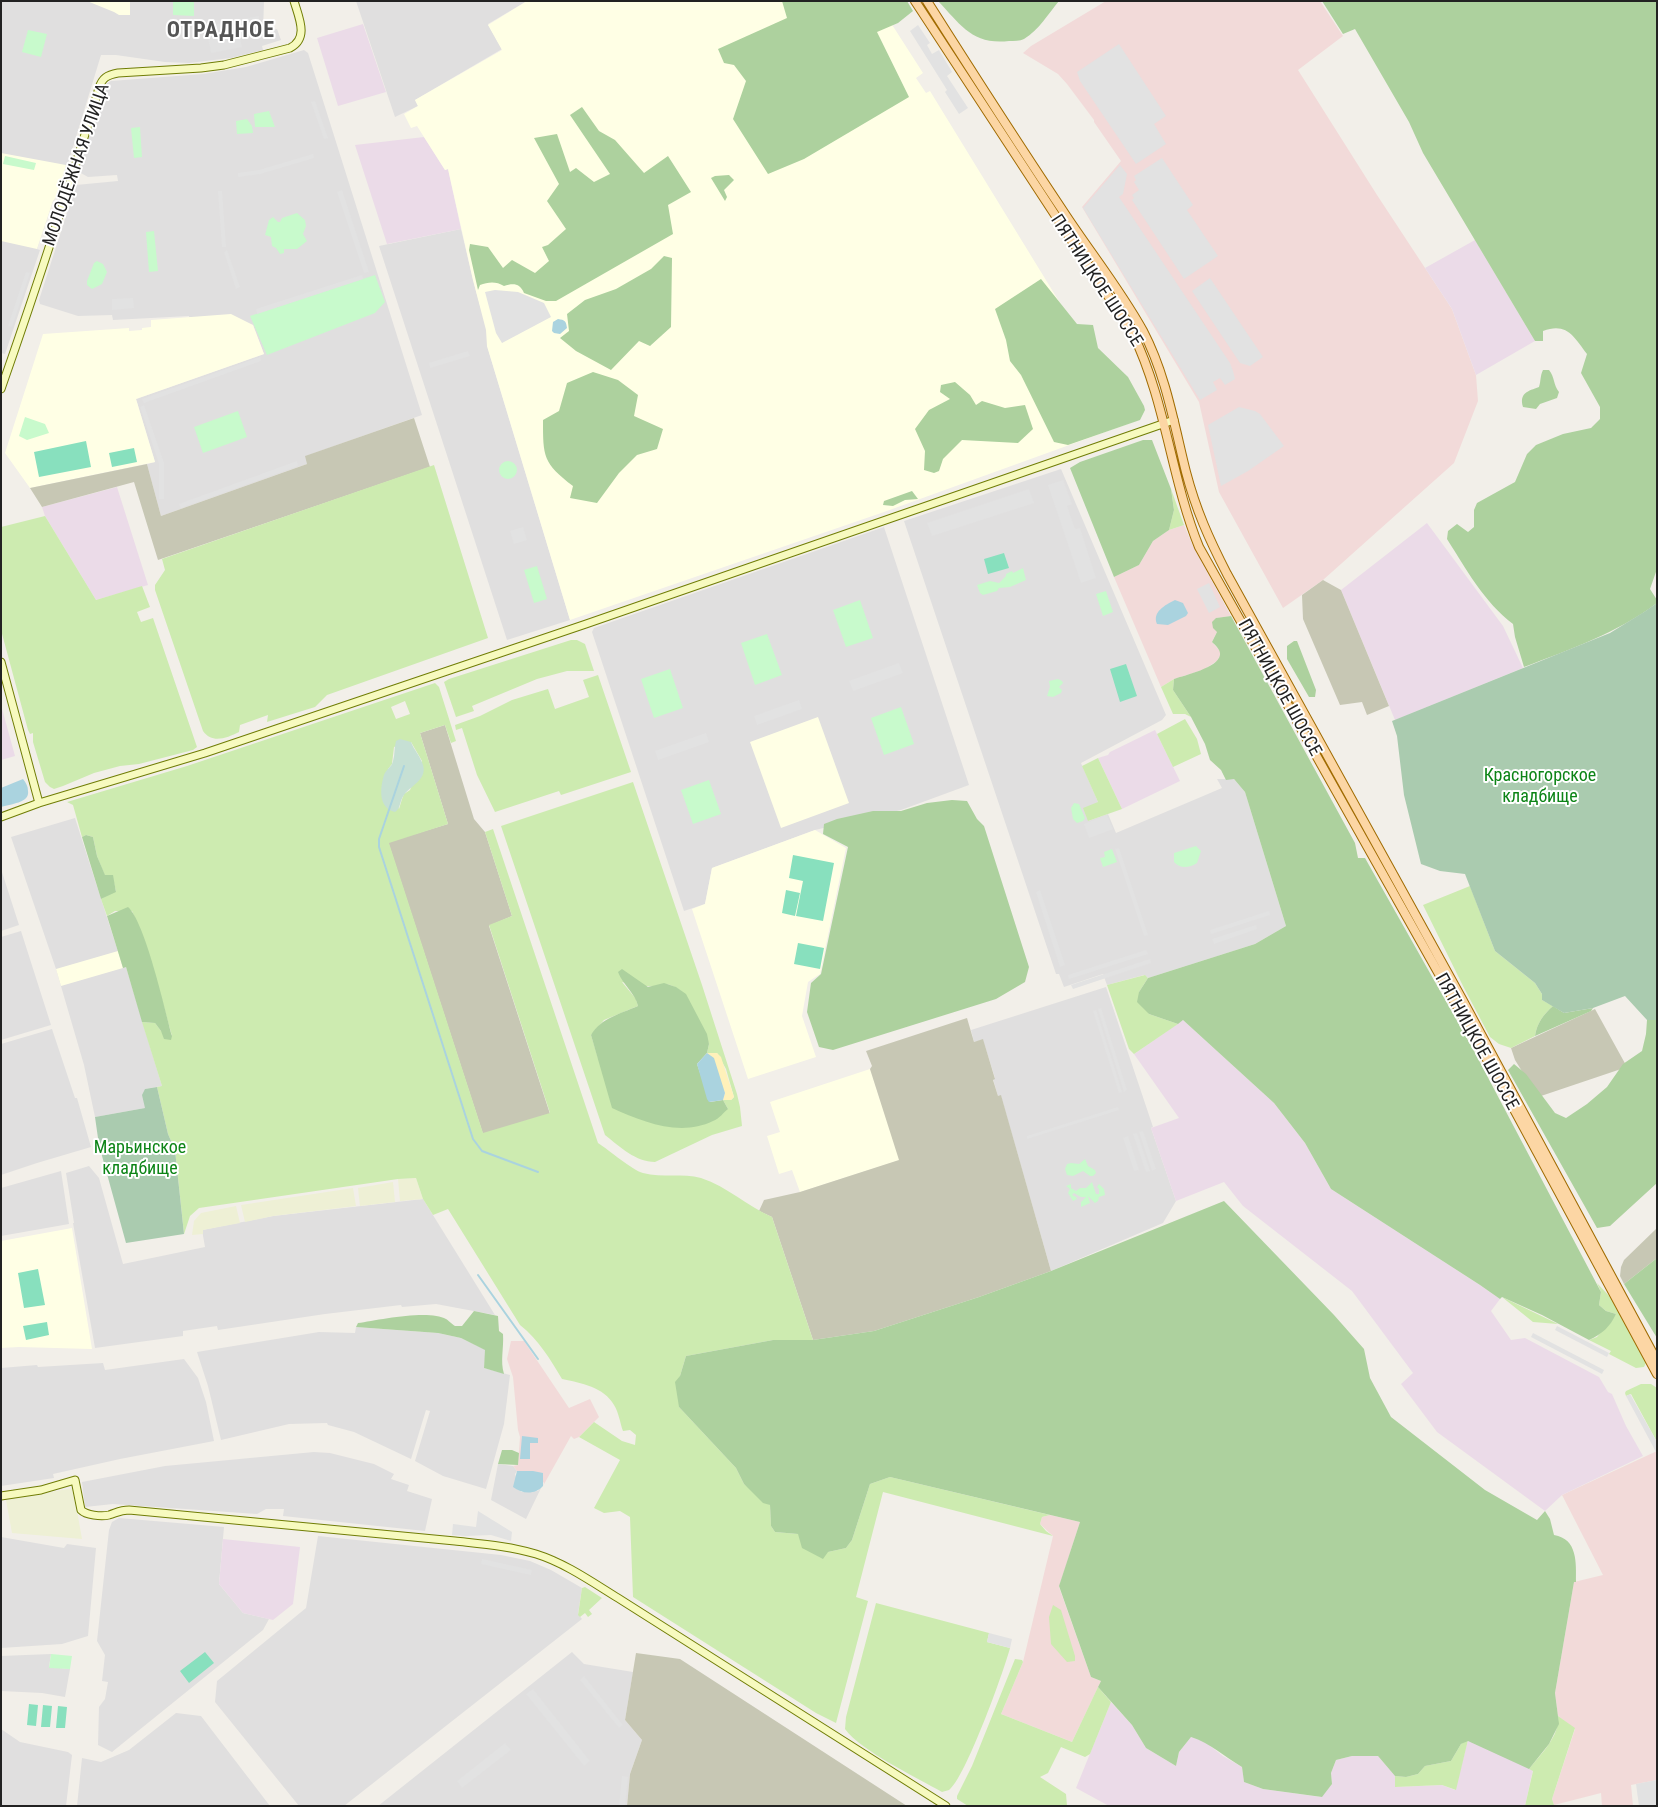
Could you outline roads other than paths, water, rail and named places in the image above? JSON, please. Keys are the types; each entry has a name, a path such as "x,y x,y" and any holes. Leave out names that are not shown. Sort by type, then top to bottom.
{"main road":[{"name":"ПЯТНИЦКОЕ ШОССЕ","path":"915,1 1133,334 1151,377 1164,423 1179,490 1199,547 1489,1064 1657,1374"},
{"name":"ПЯТНИЦКОЕ ШОССЕ","path":"927,1 1063,212 1130,310 1152,351 1174,420 1186,472 1205,532 1462,999 1657,1361"}],"street":[{"name":"МОЛОДЁЖНАЯ УЛИЦА","path":"1,389 103,79 110,74 118,73 201,68 252,59 290,48 296,44 301,36 302,28 294,1"},
{"path":"1,817 39,803 205,753 374,696 1174,420"},
{"path":"1,662 39,803"},
{"path":"1,1496 41,1490 75,1480 81,1510 84,1513 95,1515 110,1515 121,1510 138,1511 472,1543 521,1550 545,1558 580,1575 624,1601 946,1806"}],"water":[{"path":"558,319 565,321 567,328 560,334 552,331 553,322"},
{"path":"1175,600 1183,603 1188,613 1186,616 1168,625 1157,624 1156,616 1158,612"},
{"path":"23,779 28,789 26,798 23,801 1,807 1,788"},
{"path":"707,1053 714,1058 725,1093 723,1100 709,1102 707,1099 697,1064"},
{"path":"522,1436 538,1438 538,1443 530,1443 530,1459 520,1459"},
{"path":"517,1471 543,1473 543,1486 536,1491 528,1493 513,1487"}],"waterway":[{"path":"404,766 379,839 379,847 473,1139 482,1151 538,1172"},
{"path":"478,1275 538,1359"}],"district":[{"name":"ОТРАДНОЕ","path":"221,31"}],"park label":[{"name":"Красногорское кладбище","path":"1540,786"},
{"name":"Марьинское кладбище","path":"140,1158"}]}
